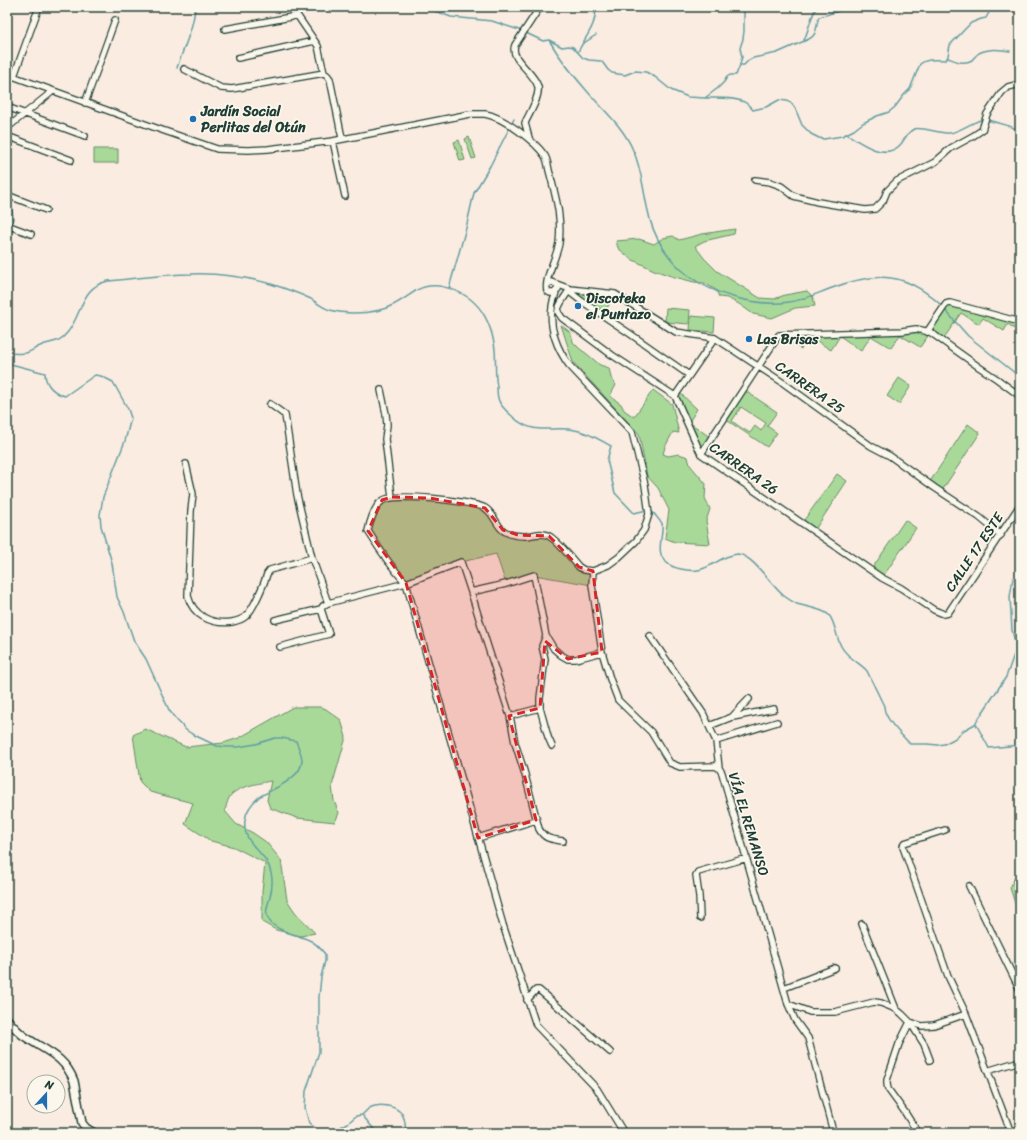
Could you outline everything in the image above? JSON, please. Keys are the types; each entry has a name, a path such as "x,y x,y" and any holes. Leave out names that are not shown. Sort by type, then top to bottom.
{"street":[{"path":"14,76 39,7"},
{"path":"529,138 525,123 536,101 539,88 534,78 521,64 514,52 514,48 515,44 540,7"},
{"path":"225,29 296,15 298,16 319,50 324,73 330,79 342,138"},
{"path":"85,103 115,20"},
{"path":"238,58 314,41"},
{"path":"184,69 221,88 232,89 324,73"},
{"path":"7,74 85,103 217,148 249,150 268,149 333,141 342,138 470,114 485,114 492,116 529,138 545,157 559,208 560,228 559,246 547,288 552,308"},
{"path":"755,180 770,182 781,186 794,196 818,202 865,210 875,209 883,201 887,191 897,181 935,162 951,148 982,130 987,114 1002,92 1008,87 1020,84"},
{"path":"7,128 53,91"},
{"path":"7,107 85,136"},
{"path":"7,136 71,160"},
{"path":"333,141 345,196"},
{"path":"9,196 46,210"},
{"path":"7,225 31,234"},
{"path":"550,274 557,288 552,308 552,325 562,357 632,432 646,492 649,514 644,530 636,541 619,557 608,565 593,571 584,570 579,567 548,536 536,534 526,536 518,535 503,530 494,517 485,508 469,504 429,498 392,497 382,500 371,519 368,531 406,583 504,930 536,1025 597,1090 624,1133"},
{"path":"547,288 551,282 557,288"},
{"path":"547,288 550,293 557,288"},
{"name":"CARRERA 25","path":"557,288 569,288 615,294 676,332 715,338 759,366 871,446 890,456 979,517 1001,534"},
{"path":"569,288 571,293 580,300 629,332 689,375"},
{"path":"569,288 558,312 562,318 612,355 674,396 679,392 715,338"},
{"path":"927,332 946,304 950,303 1020,322"},
{"path":"701,454 779,336 902,331 916,329 936,336 1020,396"},
{"path":"381,390 386,414 387,425 385,439 392,497"},
{"name":"CARRERA 26","path":"674,396 701,454 882,578 901,588 934,610 944,614 948,613"},
{"path":"270,404 285,414 297,495 312,558 328,603"},
{"path":"186,464 193,494 188,596 193,608 199,615 208,620 224,623 243,618 252,608 270,570 312,558"},
{"name":"CALLE 17 ESTE","path":"948,613 1020,505"},
{"path":"275,620 321,609 328,603 406,583 461,562 472,592 486,642 510,716 515,743 524,771 538,829 543,836 547,838 564,840"},
{"name":"VÍA EL REMANSO","path":"593,571 592,585 602,652 618,700 651,732 670,763 680,767 715,766 719,768 722,773 788,1004 795,1020 808,1038 832,1128"},
{"path":"472,592 506,584 534,575 546,636 554,649 568,659 587,657 602,652"},
{"path":"280,647 329,634 321,609"},
{"path":"546,636 542,646 544,658 540,708 552,746"},
{"path":"650,636 703,713 716,741 719,768"},
{"path":"732,717 749,699"},
{"path":"510,716 540,708"},
{"path":"709,726 732,717 774,710"},
{"path":"716,741 778,722"},
{"path":"478,838 536,820"},
{"path":"945,830 904,842 903,846 948,976 966,1014 1011,1133"},
{"path":"700,918 696,875 698,872 747,858"},
{"path":"969,886 1020,990"},
{"path":"862,924 896,1009"},
{"path":"784,988 835,968"},
{"path":"527,1000 536,990 539,990 610,1052"},
{"path":"788,1004 810,1012 835,1012 874,1002 881,1003 896,1009 910,1022 924,1044 930,1060"},
{"path":"910,1022 922,1026 934,1025 966,1014"},
{"path":"7,1019 23,1035 59,1058 66,1065 74,1080 82,1123 86,1128 94,1133"},
{"path":"910,1022 900,1044 887,1080 887,1084 888,1089 918,1133"},
{"path":"987,1071 1020,1062"}],"highlighted area":[{"path":"392,497 429,498 485,508 503,530 518,535 549,536 579,567 593,571 602,652 568,659 545,641 540,708 509,716 536,820 478,838 406,583 368,531 382,500"}],"green space":[{"path":"469,137 476,158 472,159 465,139"},
{"path":"459,140 465,160 460,161 454,142"},
{"path":"94,149 118,149 118,163 94,163"},
{"path":"735,229 734,234 704,241 695,246 717,271 760,298 774,299 785,295 807,291 813,297 815,306 795,308 772,318 753,314 727,298 719,297 716,290 704,283 671,276 631,259 618,248 616,241 639,239 654,244 663,238 673,236 679,240 702,234"},
{"path":"570,289 615,294 603,315"},
{"path":"946,304 1020,322 1020,333 1008,324 1004,331 983,318 979,324 961,313 942,341 930,333 920,347 900,335 891,348 871,336 861,351 840,336 831,350 809,336 801,349 779,335 927,332"},
{"path":"666,308 690,310 689,324 665,322"},
{"path":"691,316 715,318 714,332 690,330"},
{"path":"561,325 571,333 573,342 580,349 600,365 609,368 611,378 616,385 610,396 621,404 624,410 634,417 653,390 672,404 679,433 673,432 663,454 668,456 679,454 688,457 690,465 706,484 705,498 710,509 706,521 710,544 675,542 665,538 669,510 658,488 647,476 639,434 573,362"},
{"path":"899,378 911,386 899,404 887,396"},
{"path":"744,390 777,412 767,426 777,433 767,447 725,419","holes":["741,407 766,423 761,431 755,426 750,433 732,421"]},
{"path":"679,392 697,409 689,422 711,438 701,454 676,400"},
{"path":"968,424 980,433 941,492 929,483"},
{"path":"837,474 847,481 814,531 802,523"},
{"path":"429,498 485,508 503,530 510,534 549,536 579,567 593,571 592,585 534,575 506,584 496,554 461,562 406,583 368,531 382,500"},
{"path":"905,520 916,528 882,578 871,570"},
{"path":"293,707 320,707 326,709 341,720 346,737 332,786 334,801 339,813 335,822 297,818 270,808 267,800 271,781 248,786 236,791 229,798 225,811 236,824 266,842 281,860 287,900 295,912 315,933 301,936 276,930 262,922 262,892 265,863 234,847 211,841 185,824 193,803 150,792 140,782 133,735 145,729 186,747 223,743 239,738"},
{"path":"1020,866 1020,919 1010,888"},
{"path":"1020,925 1020,976 1016,972"}],"waterway":[{"path":"177,68 190,30 195,7"},
{"path":"424,7 451,17 492,21 522,31"},
{"path":"578,52 590,31 596,14 596,7"},
{"path":"740,64 742,57 740,48 744,31 744,7"},
{"path":"804,40 817,7"},
{"path":"852,7 868,7"},
{"path":"526,33 543,41 549,40 562,47 573,47 583,58 601,61 612,73 625,75 635,71 646,72 655,77 671,90 688,97 705,98 718,88 727,77 730,75 736,75 740,65 744,65 753,58 777,53 809,39 816,32 819,17 852,7"},
{"path":"706,98 727,98 742,101 753,110 766,107 779,100 787,101 795,108 802,125 811,134 824,139 842,136 854,130 863,123 889,112 895,107 910,89 920,64 929,60 946,60 950,45 971,23 986,18 992,7"},
{"path":"584,43 596,35"},
{"path":"549,40 572,73 624,133 629,141 636,157 650,221 658,239 674,263 699,283 736,298 763,303 777,303 800,300 853,281 884,277 898,279 919,288 943,307"},
{"path":"948,58 960,62 966,62 972,60 979,53 986,50 998,49 1010,51"},
{"path":"449,288 474,193 490,166 514,119"},
{"path":"847,134 873,149 887,151 900,145 907,135 917,128 950,133 984,119"},
{"path":"988,120 1020,131"},
{"path":"7,185 9,195"},
{"path":"7,256 11,242 13,217 10,198"},
{"path":"7,353 30,352 44,344 54,342 64,337 72,326 87,295 99,284 108,281 181,274 231,276 271,284 311,299 327,309 351,313 384,309 424,287 444,287 457,291 469,298 474,302 486,318 493,337 498,398 503,408 521,423 529,427 536,429 566,429 585,432 611,446 607,460 615,493 634,513 647,510"},
{"path":"945,310 968,336 1020,377"},
{"path":"7,363 45,373 48,385 57,393 65,396 95,375 101,376 113,382 128,409 131,418 125,441 103,497 100,515 101,526 112,563 117,597 134,641 146,659 169,710 186,730 217,746 238,747 256,744 275,738 296,741 302,756 301,764 296,774 282,785 259,797 248,810 245,820 245,829 251,843 269,865 272,879 272,888 267,906 269,920 281,930 311,941 325,954 319,997 319,1052 306,1091 305,1108 309,1123 316,1129 323,1132 330,1132 348,1123 356,1116 362,1115 369,1108 382,1105 391,1107 402,1114 405,1121 406,1133"},
{"path":"651,511 662,523 660,549 663,559 670,565 688,570 700,570 726,557 738,554 750,560 784,596 797,604 819,610 829,615 833,622 839,642 844,650 867,671 884,706 887,716 910,744 938,745 954,739 964,730 975,724 1006,677 1015,652 1010,597 1013,578"},
{"path":"976,724 989,748 1020,745"},
{"path":"363,1116 377,1133"}],"place":[{"name":"Jardín Social Perlitas del Otún","path":"193,119"},
{"name":"Discoteka el Puntazo","path":"578,306"},
{"name":"Las Brisas","path":"749,339"}]}
